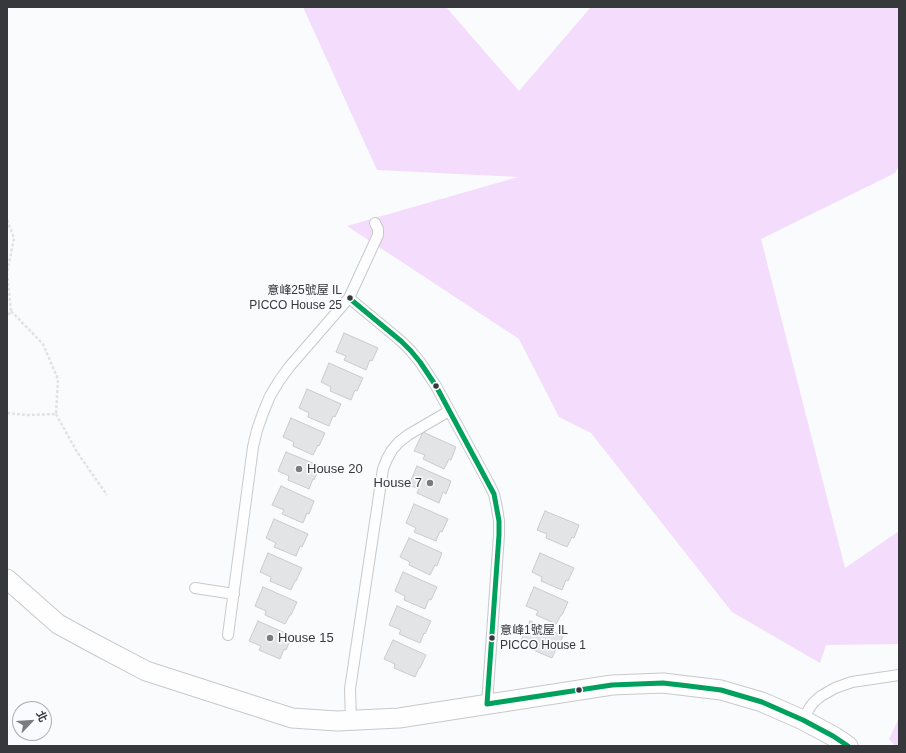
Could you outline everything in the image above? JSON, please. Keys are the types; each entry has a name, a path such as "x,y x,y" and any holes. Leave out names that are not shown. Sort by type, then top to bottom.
{"street":[{"path":"7,579 58,624 146,671 292,718 337,720 400,718 612,685 664,683 721,690 762,702 803,720 848,746"}],"lane":[{"path":"228,635 253,447 263,413 270,396 286,371 349,298 378,235 378,229 375,223"},
{"path":"349,298 401,341 429,374 494,494 499,521 487,704"},
{"path":"351,720 350,689 383,469 392,450 399,442 417,429 449,411"},
{"path":"195,588 234,594"},
{"path":"803,720 814,702 835,688 852,682 899,675"}],"path":[{"path":"7,220 14,238 7,273 11,311 42,344 58,380 56,414 77,452 107,496"},
{"path":"7,317 11,311"},
{"path":"7,413 28,415 56,414"}],"shaded area":[{"path":"303,7 446,7 519,91 590,7 899,7 899,165 895,173 761,239 845,568 899,531 899,644 826,645 820,663 732,612 591,433 559,417 519,339 347,226 518,177 377,170"},
{"path":"899,718 899,746 895,746 889,739"}],"building":[{"path":"344,333 378,348 372,361 370,360 366,370 344,360 346,356 336,352"},
{"path":"329,363 363,378 357,391 355,390 351,400 330,391 331,387 321,382"},
{"path":"307,389 341,404 335,417 333,416 329,426 308,417 309,413 299,408"},
{"path":"291,418 325,433 313,455 293,446 294,442 283,437"},
{"path":"423,432 456,447 451,460 449,459 444,469 423,459 425,455 414,451"},
{"name":"House 20","path":"286,452 320,466 309,489 288,480 289,476 278,471"},
{"name":"House 7","path":"417,466 451,481 446,494 443,492 439,503 417,493 419,489 409,485"},
{"path":"281,486 314,501 309,514 307,513 303,523 282,514 284,510 272,505"},
{"path":"414,504 448,519 442,532 440,531 436,541 414,532 416,528 406,523"},
{"path":"545,511 579,525 574,538 572,537 567,547 546,538 547,534 537,530"},
{"path":"274,519 308,534 302,547 300,546 296,556 274,547 276,543 266,538"},
{"path":"409,538 442,553 437,566 435,565 430,575 409,565 410,562 400,557"},
{"path":"268,553 302,568 291,590 270,581 271,577 260,572"},
{"path":"540,553 574,568 568,581 566,580 562,590 541,581 542,577 532,572"},
{"path":"403,572 437,587 431,600 429,599 425,609 404,600 405,596 395,591"},
{"path":"263,587 297,602 285,624 265,615 266,611 255,606"},
{"path":"534,587 568,602 556,624 536,615 538,611 526,606"},
{"path":"397,606 431,621 420,643 399,634 401,630 389,625"},
{"name":"House 15","path":"258,621 292,636 280,659 259,650 261,646 249,641"},
{"path":"530,621 563,636 552,658 531,649 532,646 521,640"},
{"path":"393,640 426,655 415,677 394,668 395,664 384,659"}],"transit line":[{"path":"349,298 401,341 420,362 436,386 494,494 499,521 499,535 487,704"},
{"path":"487,704 612,685 663,683 689,686 721,690 762,702 803,720 848,746"}],"place":[{"name":"意峰25號屋 IL PICCO House 25","path":"350,298"},
{"name":"House 20","path":"299,469"},
{"name":"House 7","path":"430,483"},
{"name":"House 15","path":"270,638"},
{"name":"意峰1號屋 IL PICCO House 1","path":"492,638"}]}
